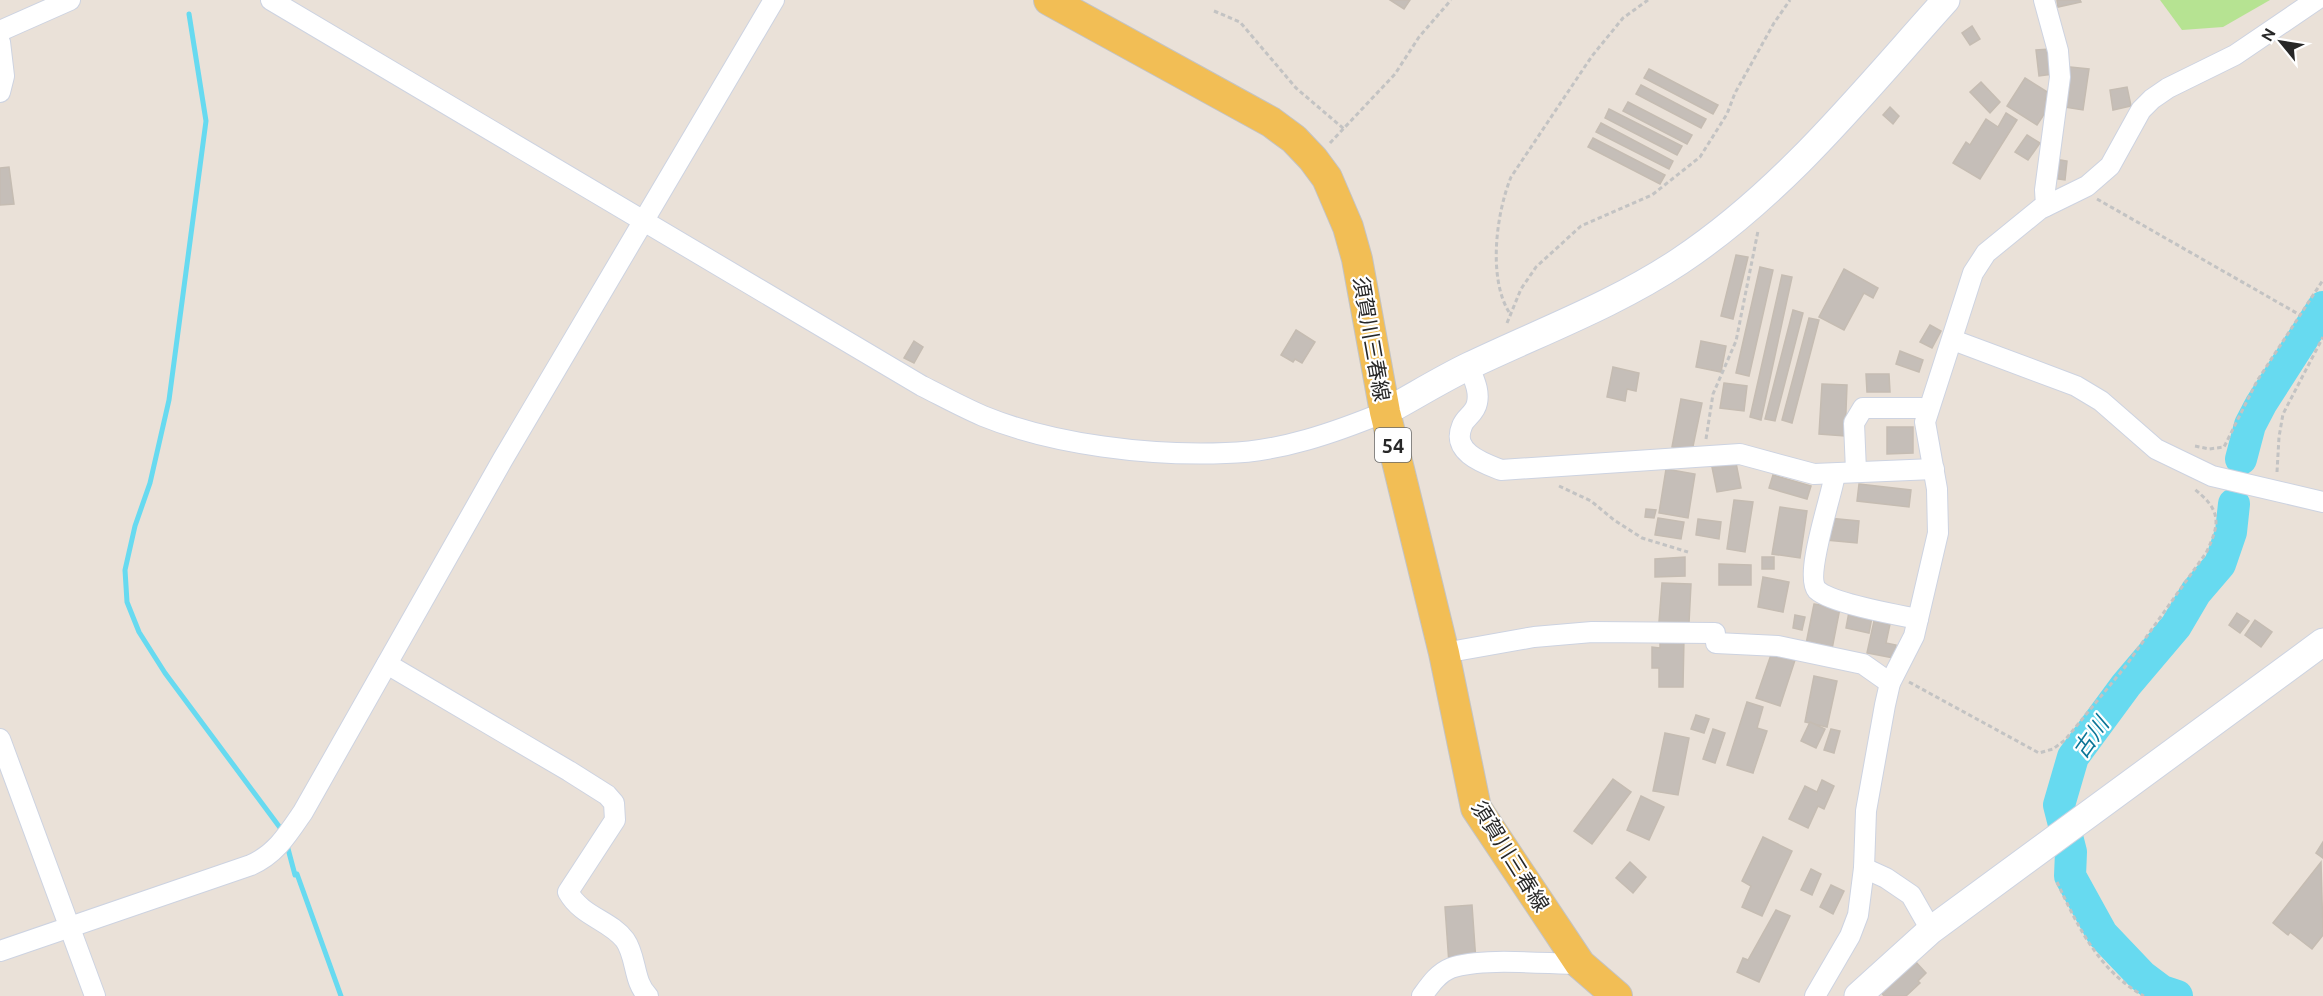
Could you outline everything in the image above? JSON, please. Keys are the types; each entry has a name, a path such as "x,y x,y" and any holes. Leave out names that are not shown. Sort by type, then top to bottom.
{"main road":[{"name":"須賀川三春線","path":"1049,0 1271,122 1294,139 1327,178 1348,227 1357,259 1385,412 1444,653 1476,808 1580,964 1617,996"}],"street":[{"path":"0,31 70,0"},
{"path":"271,0 922,386 984,417 1023,430 1103,447 1146,452 1227,453 1266,448 1339,431 1385,412 1469,366 1637,288 1705,244 1752,206 1820,141 1946,0"},
{"path":"0,951 119,912 265,859 279,847 303,812 503,459 774,0"},
{"path":"2044,0 2058,51 2060,77 2045,190 2046,206"},
{"path":"1815,996 1850,936 1858,915 1864,868 1866,811 1892,678 1910,645 1938,533 1937,489 1925,422 1953,340 1966,289 1986,253 2046,206 2080,190 2110,166 2141,110 2152,99 2168,88 2235,55 2316,0"},
{"path":"0,42 4,76 0,93"},
{"path":"1953,340 2076,386 2101,401 2156,449 2212,476 2323,502"},
{"path":"1469,366 1478,388 1477,404 1462,424 1460,437 1471,457 1501,470 1740,454 1814,474 1934,470"},
{"path":"1856,471 1854,423 1863,408 1928,410"},
{"path":"1835,474 1812,576 1816,589 1825,595 1868,608 1918,619"},
{"path":"1444,653 1534,637 1592,632 1716,638 1778,646 1863,664 1892,678"},
{"path":"1858,996 1931,930 2323,642"},
{"path":"387,664 569,771 607,795 614,803 615,820 568,892 575,905 623,937 638,975 640,988 648,996"},
{"path":"0,740 95,996"},
{"path":"1864,868 1886,878 1911,896 1931,930"},
{"path":"1422,996 1440,974 1452,967 1484,963 1580,964"}],"path":[{"path":"1313,159 1395,74 1419,37 1451,0"},
{"path":"1509,312 1500,297 1497,271 1499,220 1503,197 1510,177 1592,56 1623,18 1648,0"},
{"path":"1504,351 1509,312 1536,267 1581,226 1652,195 1700,157 1727,114 1735,93 1773,23 1790,0"},
{"path":"1214,11 1240,22 1296,88 1344,129"},
{"path":"2080,190 2300,315"},
{"path":"1703,457 1713,394 1736,341 1753,261 1758,234 1757,217 1752,206"},
{"path":"2194,446 2224,447 2257,381 2323,280"},
{"path":"2282,493 2277,476 2278,437 2283,414 2323,337"},
{"path":"1547,468 1551,480 1591,501 1628,530 1654,544 1688,552"},
{"path":"1892,678 2039,753 2054,749 2066,740 2125,667 2206,553 2215,534 2213,506 2189,485"},
{"path":"2057,882 2075,921 2099,958 2126,985 2144,996"}],"green space":[{"path":"2160,0 2270,0 2223,27 2182,30"}],"building":[{"path":"1390,0 1410,0 1404,9"},
{"path":"2057,0 2080,0 2081,2 2058,7"},
{"path":"1972,26 1980,39 1970,45 1962,33"},
{"path":"2050,49 2053,74 2039,76 2036,50"},
{"path":"2070,67 2089,69 2083,110 2064,107"},
{"path":"1649,69 1718,105 1713,114 1644,78"},
{"path":"2025,78 2049,93 2045,100 2051,104 2037,125 2007,106"},
{"path":"1981,82 2000,102 1990,113 1970,92"},
{"path":"1641,85 1706,119 1701,128 1636,94"},
{"path":"2127,87 2131,106 2113,110 2110,90"},
{"path":"1628,102 1692,135 1687,144 1623,111"},
{"path":"1890,107 1899,116 1893,124 1883,115"},
{"path":"1609,109 1682,146 1677,155 1605,118"},
{"path":"2006,113 2017,120 1980,179 1953,163 1966,142 1970,145 1986,119 1998,127"},
{"path":"1601,123 1673,161 1669,169 1596,132"},
{"path":"2027,135 2040,143 2028,160 2015,152"},
{"path":"1593,138 1665,175 1660,184 1588,147"},
{"path":"2055,159 2067,161 2065,180 2052,178"},
{"path":"9,167 14,204 0,205 0,168"},
{"path":"1736,255 1748,257 1733,319 1721,316"},
{"path":"1760,267 1773,270 1749,376 1736,373"},
{"path":"1844,269 1878,288 1873,298 1864,293 1844,330 1819,317"},
{"path":"1782,275 1792,277 1761,420 1750,417"},
{"path":"1793,310 1803,313 1775,421 1765,419"},
{"path":"1809,318 1819,320 1792,423 1782,420"},
{"path":"1930,325 1941,331 1932,348 1920,342"},
{"path":"1296,330 1315,342 1302,363 1295,359 1293,362 1281,355"},
{"path":"914,341 923,347 914,363 904,358"},
{"path":"1701,341 1726,346 1721,372 1696,367"},
{"path":"1900,351 1923,360 1919,372 1896,364"},
{"path":"1613,367 1639,373 1636,391 1627,389 1625,401 1607,397"},
{"path":"1866,374 1889,374 1890,392 1867,392"},
{"path":"1724,383 1747,386 1744,411 1720,408"},
{"path":"1822,384 1847,385 1845,436 1819,434"},
{"path":"1681,399 1702,403 1692,451 1672,447"},
{"path":"1887,427 1913,427 1913,453 1887,454"},
{"path":"1736,463 1741,488 1717,492 1712,467"},
{"path":"1666,469 1695,474 1688,518 1659,513"},
{"path":"1773,475 1811,486 1807,499 1769,488"},
{"path":"1859,484 1911,490 1909,507 1857,501"},
{"path":"1734,500 1753,502 1745,552 1727,549"},
{"path":"1780,507 1807,511 1800,558 1772,554"},
{"path":"1646,509 1656,510 1654,518 1645,517"},
{"path":"1658,518 1684,522 1681,539 1655,535"},
{"path":"1828,518 1859,521 1857,543 1826,540"},
{"path":"1698,519 1721,522 1719,539 1696,535"},
{"path":"1685,557 1685,576 1655,577 1655,559"},
{"path":"1762,557 1774,557 1774,569 1762,569"},
{"path":"1719,564 1751,565 1751,585 1719,585"},
{"path":"1763,577 1789,582 1783,612 1758,607"},
{"path":"1662,583 1691,584 1689,623 1659,622"},
{"path":"1814,604 1840,608 1831,654 1805,649"},
{"path":"1849,612 1872,617 1869,633 1846,628"},
{"path":"2237,613 2249,621 2240,633 2229,625"},
{"path":"1795,615 1805,617 1802,630 1793,628"},
{"path":"2255,620 2272,632 2261,647 2245,635"},
{"path":"1874,621 1890,624 1886,643 1896,645 1894,658 1867,653"},
{"path":"1660,638 1684,638 1683,687 1659,687 1659,668 1652,668 1652,647 1660,648"},
{"path":"1773,649 1796,657 1780,706 1756,698"},
{"path":"1814,676 1837,681 1827,727 1805,722"},
{"path":"1747,702 1763,707 1757,728 1767,731 1753,773 1727,765"},
{"path":"1696,715 1709,719 1704,733 1691,729"},
{"path":"1810,722 1825,729 1816,748 1801,741"},
{"path":"1713,729 1725,733 1715,763 1703,759"},
{"path":"1831,729 1840,731 1834,753 1824,750"},
{"path":"1665,733 1689,738 1678,795 1653,791"},
{"path":"1613,779 1631,792 1592,844 1574,831"},
{"path":"1822,780 1834,786 1824,809 1818,806 1808,828 1789,819 1805,786 1817,792"},
{"path":"1641,796 1664,807 1649,840 1627,830"},
{"path":"1763,837 1792,851 1762,916 1742,907 1751,886 1742,881"},
{"path":"2323,842 2323,858 2316,853"},
{"path":"1630,862 1646,877 1633,893 1616,878"},
{"path":"2321,862 2323,935 2312,949 2290,932 2288,935 2273,923"},
{"path":"1811,869 1821,874 1812,895 1801,890"},
{"path":"1831,885 1844,891 1833,914 1820,907"},
{"path":"1472,905 1476,962 1449,964 1445,907"},
{"path":"1776,910 1790,916 1759,982 1737,972 1743,958 1748,960"},
{"path":"1914,960 1926,973 1918,981 1920,983 1906,996 1884,996 1877,987"}],"waterway":[{"path":"189,14 206,121 169,400 150,483 135,526 125,570 127,602 139,632 165,673 284,833"},
{"name":"古川","path":"2241,459 2250,425 2261,404 2323,307"},
{"name":"古川","path":"2177,996 2162,991 2142,976 2102,934 2070,876 2071,852 2059,805 2073,757 2126,685 2176,626 2196,592 2220,564 2231,532 2234,504"},
{"path":"287,845 295,875 297,874 341,996"}]}
